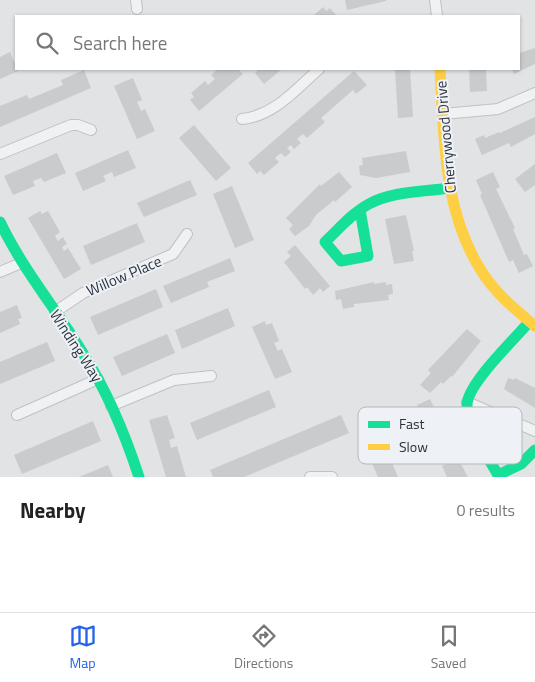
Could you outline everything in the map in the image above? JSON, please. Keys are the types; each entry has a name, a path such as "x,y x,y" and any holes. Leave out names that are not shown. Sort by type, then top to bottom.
{"street":[{"path":"436,0 437,15"},
{"path":"242,120 254,118 272,110 318,70"},
{"name":"Cherrywood Drive","path":"440,70 449,188 462,234 477,263 499,294 532,324"},
{"path":"443,114 498,109 535,93"},
{"path":"0,154 71,125 78,125 91,130"},
{"path":"360,210 368,256 341,261 324,242 360,210 381,200 449,188"},
{"name":"Winding Way","path":"0,222 21,262 85,354 125,437 139,477"},
{"name":"Willow Place","path":"55,312 83,294 173,254 187,234"},
{"path":"0,272 21,262"},
{"path":"468,407 467,402 472,387 532,324"},
{"path":"111,406 174,380 211,376"},
{"path":"17,415 98,380"},
{"path":"467,402 479,407"},
{"path":"522,425 535,431"},
{"path":"522,463 535,450"},
{"path":"492,464 498,476 520,464"},
{"path":"310,477 332,477"}],"building":[{"path":"345,0 386,0 386,1 347,10"},
{"path":"323,7 326,11 330,8 336,15 314,15"},
{"path":"535,48 535,64 514,74 512,70 520,70 520,53"},
{"path":"10,52 15,64 15,70 18,71 0,79 0,57"},
{"path":"84,70 91,88 0,127 0,106 27,95 29,99 63,85 61,80"},
{"path":"217,70 239,70 243,74 199,111 190,100 194,97 191,93 205,81 208,85 215,79 211,75"},
{"path":"258,70 281,70 264,84 255,73"},
{"path":"395,70 410,70 413,117 398,118"},
{"path":"469,70 486,70 487,91 470,92"},
{"path":"354,71 367,85 356,94 353,90 321,118 325,122 307,138 303,134 297,139 301,143 294,149 291,145 287,148 291,152 285,157 281,153 275,158 279,162 264,175 260,171 257,174 248,163"},
{"path":"133,78 142,100 137,102 141,111 145,109 155,131 137,139 114,86"},
{"path":"535,117 535,134 511,147 509,143 482,155 475,139 484,135 485,138 500,133"},
{"path":"194,125 231,168 216,181 179,138"},
{"path":"128,150 136,168 114,177 112,172 103,176 106,181 83,191 75,173"},
{"path":"406,151 410,172 376,178 360,175 359,166 363,165 362,158"},
{"path":"57,153 66,173 44,182 41,178 33,181 35,186 13,195 4,176"},
{"path":"535,164 535,185 525,192 515,179"},
{"path":"339,172 352,187 316,215 309,226 295,236 289,229 293,225 286,218 320,184 321,186"},
{"path":"493,172 500,187 496,189 515,228 513,229 524,255 527,254 533,266 519,273 513,260 509,262 480,195 482,194 476,180"},
{"path":"190,180 197,195 144,217 137,203"},
{"path":"232,186 254,240 235,248 213,194"},
{"path":"40,211 42,214 48,211 60,232 55,236 58,241 63,237 67,244 62,247 64,251 68,248 81,269 64,279 28,218"},
{"path":"406,215 414,251 412,251 414,261 394,264 385,219"},
{"path":"137,223 145,242 91,265 83,246"},
{"path":"295,245 330,286 323,292 320,288 313,295 307,287 305,289 284,262 291,256 287,252"},
{"path":"230,258 235,271 207,282 209,287 171,303 163,286"},
{"path":"374,282 374,284 386,282 386,285 392,284 393,294 388,295 389,300 354,304 354,307 343,309 341,299 336,300 335,291"},
{"path":"156,289 163,307 98,335 90,317"},
{"path":"17,305 22,318 18,319 20,324 0,333 0,312"},
{"path":"228,308 235,326 182,349 175,330"},
{"path":"265,321 266,325 272,323 279,341 274,343 278,351 282,349 292,372 275,379 252,327"},
{"path":"467,329 481,341 452,377 443,384 441,382 430,393 420,385 431,373 428,370"},
{"path":"167,334 175,353 122,376 113,357"},
{"path":"47,342 55,361 0,384 0,362"},
{"path":"508,378 514,380 515,378 535,388 535,408 504,389"},
{"path":"269,390 276,407 197,440 190,423"},
{"path":"430,399 434,407 418,407 417,405"},
{"path":"167,415 175,438 169,440 171,448 177,446 186,477 166,477 149,420"},
{"path":"341,415 349,433 244,477 213,477 210,470"},
{"path":"93,421 101,441 22,474 14,455"},
{"path":"372,464 393,464 398,477 378,477"},
{"path":"461,464 468,477 447,477 442,466"},
{"path":"108,465 113,477 79,477"}],"traffic: fast":[{"path":"360,210 368,256 341,261 325,242 351,217 363,208 388,197 449,188"},
{"path":"0,222 19,257 93,369 122,430 139,477"},
{"path":"467,407 469,396 483,374 529,322"},
{"path":"522,463 535,450"},
{"path":"491,464 498,475 521,464"}],"traffic: slow":[{"path":"440,70 448,173 460,225 469,249 482,272 507,301 535,326"}]}
